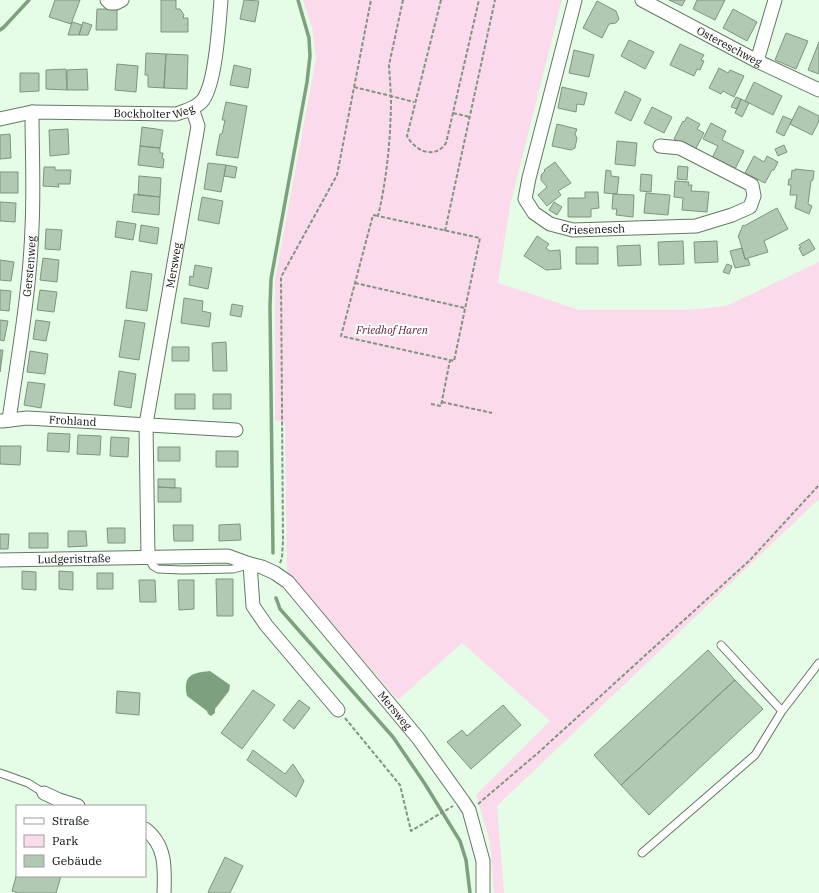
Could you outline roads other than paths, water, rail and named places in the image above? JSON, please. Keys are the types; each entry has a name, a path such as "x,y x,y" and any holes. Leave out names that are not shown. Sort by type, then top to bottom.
{"street":[{"path":"107,0 110,3 116,3 122,0"},
{"name":"Bockholter Weg","path":"0,119 32,112 176,114 192,108 202,101 210,88 221,0"},
{"name":"Griesenesch","path":"575,0 529,178 525,199 534,212 550,224 573,230 696,226 732,215 750,207 754,196 752,185 680,148 660,146"},
{"name":"Ostereschweg","path":"642,0 757,61 819,90"},
{"path":"757,61 775,0"},
{"name":"Mersweg","path":"192,108 198,126 146,424 148,558 228,556 262,567 277,574 288,582 418,738 469,810 483,861 483,893"},
{"name":"Gerstenweg","path":"4,421 27,296 32,241 32,112"},
{"name":"Frohland","path":"4,421 27,418 146,424"},
{"path":"146,424 236,430"},
{"name":"Ludgeristraße","path":"0,560 148,558"},
{"path":"250,564 253,606 266,624 338,710"},
{"path":"44,793 58,800 75,805"},
{"path":"146,830 154,836 162,851 165,873 164,893"}],"lane":[{"path":"721,645 782,711"},
{"path":"642,853 754,755 782,711 819,663"},
{"path":"0,773 28,783 44,793"}],"waterway":[{"path":"0,30 29,0"},
{"path":"273,553 271,279 307,82 310,56 309,38 298,0"},
{"path":"276,598 280,609 393,737 425,784 460,841 466,860 470,893"}],"park label":[{"name":"Friedhof Haren","path":"392,330"}]}
